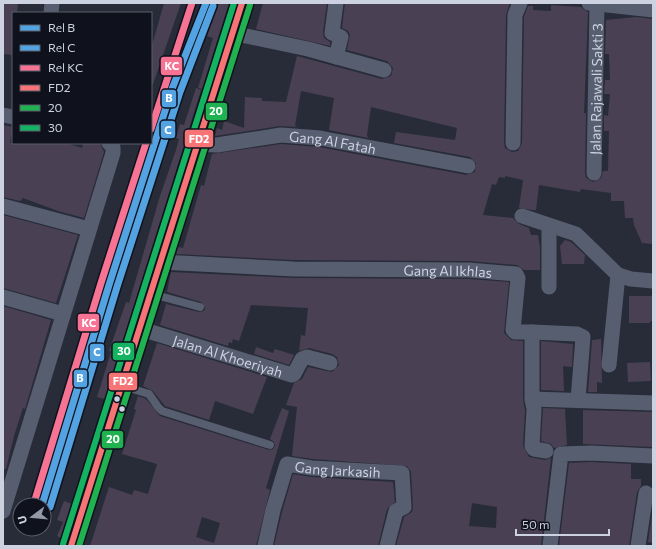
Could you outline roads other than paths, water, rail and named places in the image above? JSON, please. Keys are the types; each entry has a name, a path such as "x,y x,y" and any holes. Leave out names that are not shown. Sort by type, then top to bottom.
{"main road":[{"path":"71,546 141,329 196,144 242,3"}],"street":[{"path":"336,3 332,33 341,38 336,57"},
{"path":"512,143 515,15 520,3"},
{"path":"593,3 653,10"},
{"name":"Jalan Rajawali Sakti 3","path":"593,3 594,173"},
{"path":"232,33 308,49 384,70"},
{"name":"Gang Al Fatah","path":"196,144 218,145 281,135 320,138 468,166"},
{"path":"3,511 113,153 113,147 110,144"},
{"path":"3,206 89,229"},
{"path":"522,216 576,234 618,275 632,279 653,280"},
{"path":"549,226 549,287"},
{"name":"Gang Al Ikhlas","path":"161,262 294,269 469,270 512,273 516,274 518,278 513,330 515,332 532,332"},
{"path":"609,365 618,275"},
{"path":"3,297 63,314"},
{"name":"Jalan Al Khoeriyah","path":"141,329 292,375 302,359 307,357 330,363"},
{"path":"546,451 534,449 532,446 534,409 532,400 532,332 578,334 583,337 578,400"},
{"path":"532,400 607,400 653,403"},
{"path":"550,546 561,454 591,453 653,456"},
{"name":"Gang Jarkasih","path":"264,546 287,464 312,468 402,473 404,507 396,511 387,546"},
{"path":"638,546 646,493"}],"lane":[{"path":"151,294 200,307"},
{"path":"123,386 149,394 162,411 270,445"}],"rail line":[{"name":"KC","path":"152,126 192,3"},
{"name":"B","path":"44,497 109,285 172,89 206,3"},
{"name":"C","path":"52,500 117,287 180,92 213,6"},
{"name":"KC","path":"36,497 101,283 146,144"}]}
